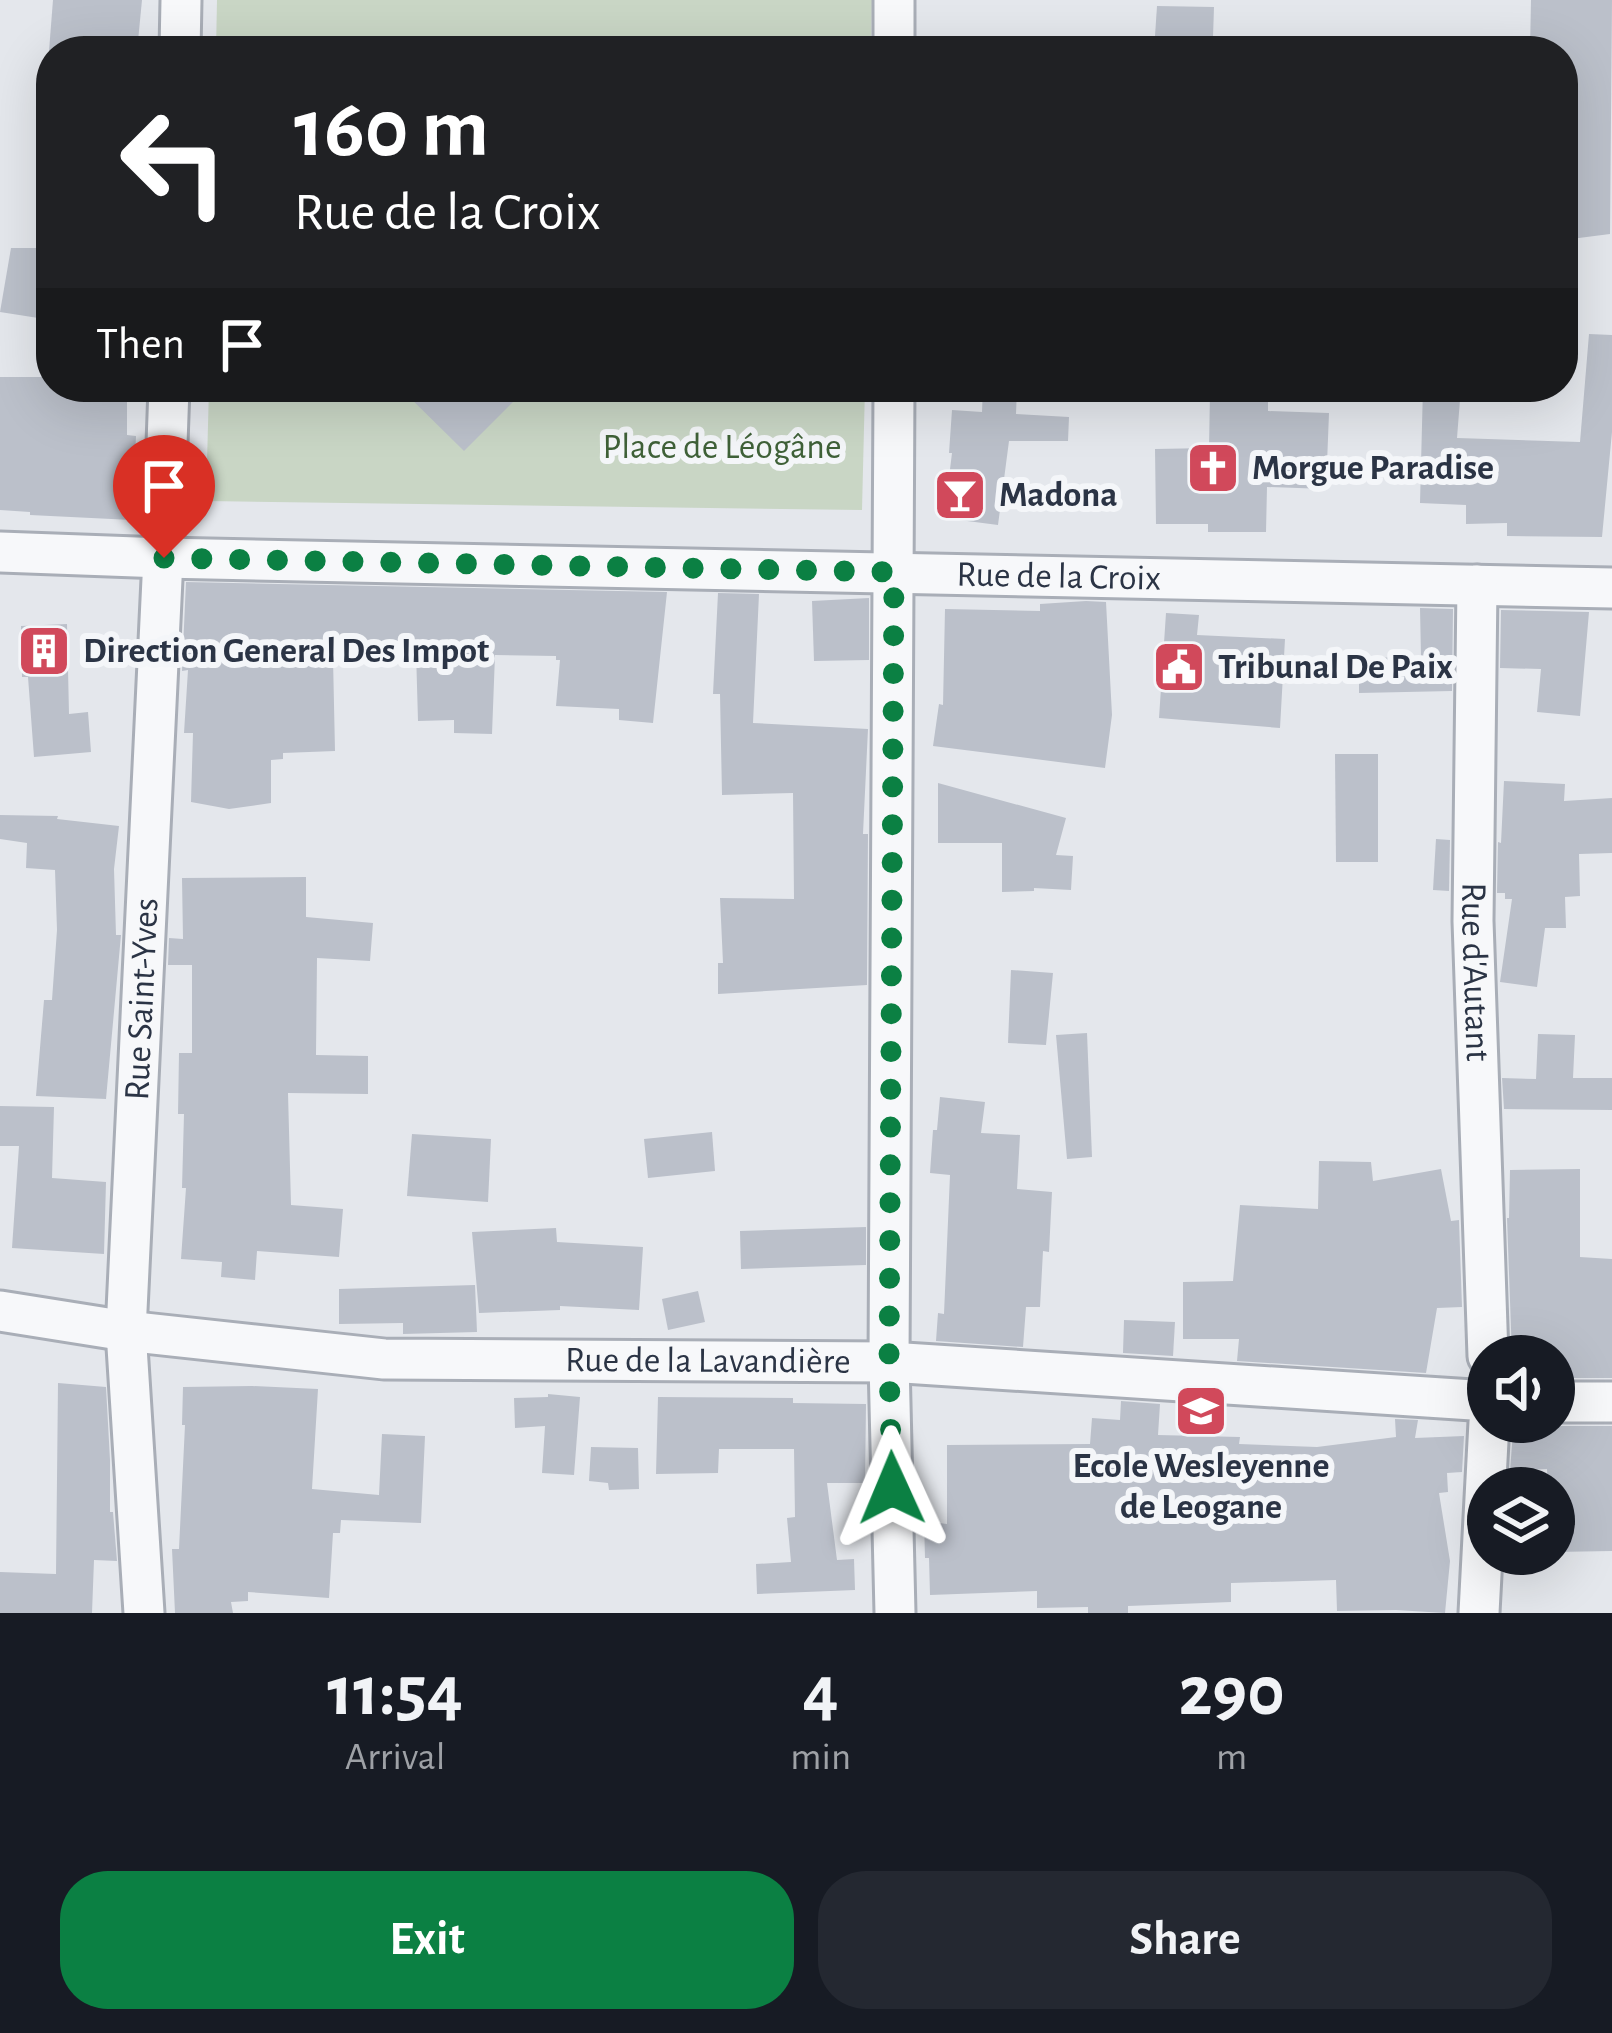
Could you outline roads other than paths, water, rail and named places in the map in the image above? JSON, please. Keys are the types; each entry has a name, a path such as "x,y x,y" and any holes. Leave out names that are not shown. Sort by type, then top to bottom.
{"street":[{"path":"180,36 181,0"},
{"path":"894,0 894,36"},
{"name":"Rue Saint-Yves","path":"144,1613 126,1331 169,402"},
{"path":"894,402 889,1362 895,1613"},
{"name":"Rue de la Croix","path":"0,552 1612,588"},
{"name":"Rue d'Autant","path":"1477,585 1473,921 1487,1335"},
{"name":"Rue de la Lavandière","path":"0,1311 126,1331 384,1359 889,1362 1467,1400"},
{"path":"1575,1402 1612,1402"},
{"path":"1479,1613 1488,1443"}],"place":[{"name":"Morgue Paradise","path":"1213,468"},
{"name":"Madona","path":"960,495"},
{"name":"Direction General Des Impot","path":"44,651"},
{"name":"Tribunal De Paix","path":"1179,667"},
{"name":"Ecole Wesleyenne de Leogane","path":"1201,1411"}],"park label":[{"name":"Place de Léogâne","path":"722,447"}]}
